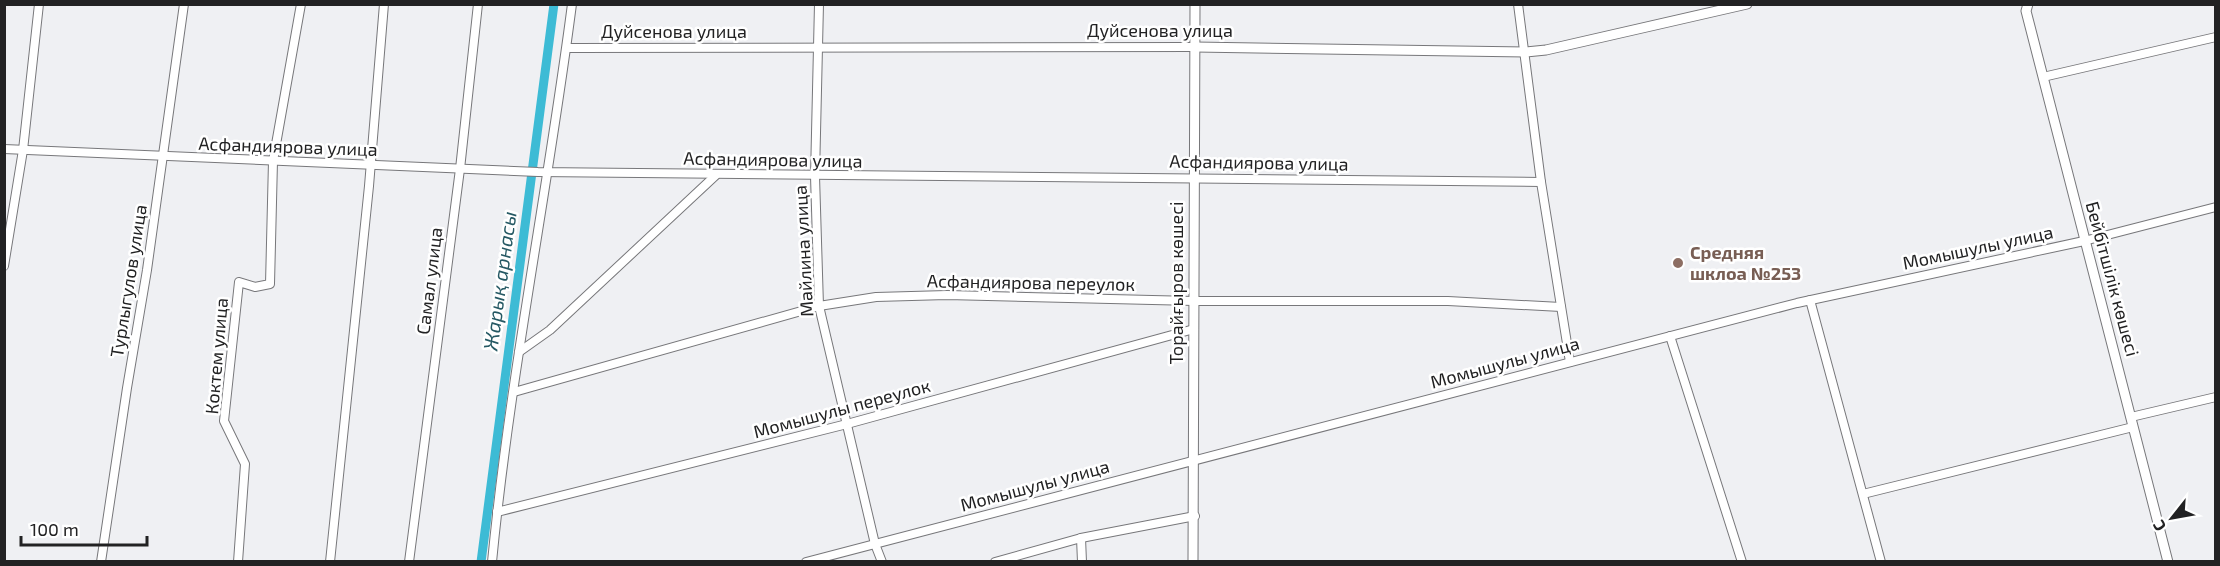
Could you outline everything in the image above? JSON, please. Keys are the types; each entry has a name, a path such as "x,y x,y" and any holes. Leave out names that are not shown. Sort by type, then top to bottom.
{"street":[{"path":"4,266 22,150 39,4"},
{"name":"Турлыгулов улица","path":"101,561 184,4"},
{"name":"Коктем улица","path":"238,561 245,464 224,421 239,282 255,287 270,284 273,161 301,4"},
{"path":"330,561 384,4"},
{"name":"Самал улица","path":"409,561 460,169 478,4"},
{"path":"492,561 496,512 519,352 549,172 572,4"},
{"name":"Майлина улица","path":"819,4 815,176 819,306 875,543 882,561"},
{"name":"Торайғыров көшесі","path":"1193,561 1195,516 1193,461 1195,4"},
{"path":"1518,4 1541,182 1570,362"},
{"name":"Дуйсенова улица","path":"567,48 1195,48 1526,52 1546,50 1748,4"},
{"name":"Бейбітшілік көшесі","path":"2026,7 2084,241 2168,561"},
{"path":"2043,77 2216,37"},
{"name":"Асфандиярова улица","path":"4,149 538,172 1541,182"},
{"path":"519,352 550,330 716,175"},
{"name":"Момышулы улица","path":"806,561 1810,300 2084,241 2216,207"},
{"name":"Асфандиярова переулок","path":"514,392 819,306 876,297 947,295 1194,301 1448,301 1561,307"},
{"path":"1810,300 1881,561"},
{"name":"Момышулы переулок","path":"496,512 847,424 1194,329"},
{"path":"1670,336 1742,561"},
{"path":"2131,417 2216,397"},
{"path":"1863,494 2133,427"},
{"path":"995,561 1081,538 1195,516"},
{"path":"1081,538 1082,561"}],"waterway":[{"name":"Жарық арнасы","path":"481,562 554,4"}],"place":[{"name":"Средняя шклоа №253","path":"1678,263"}]}
